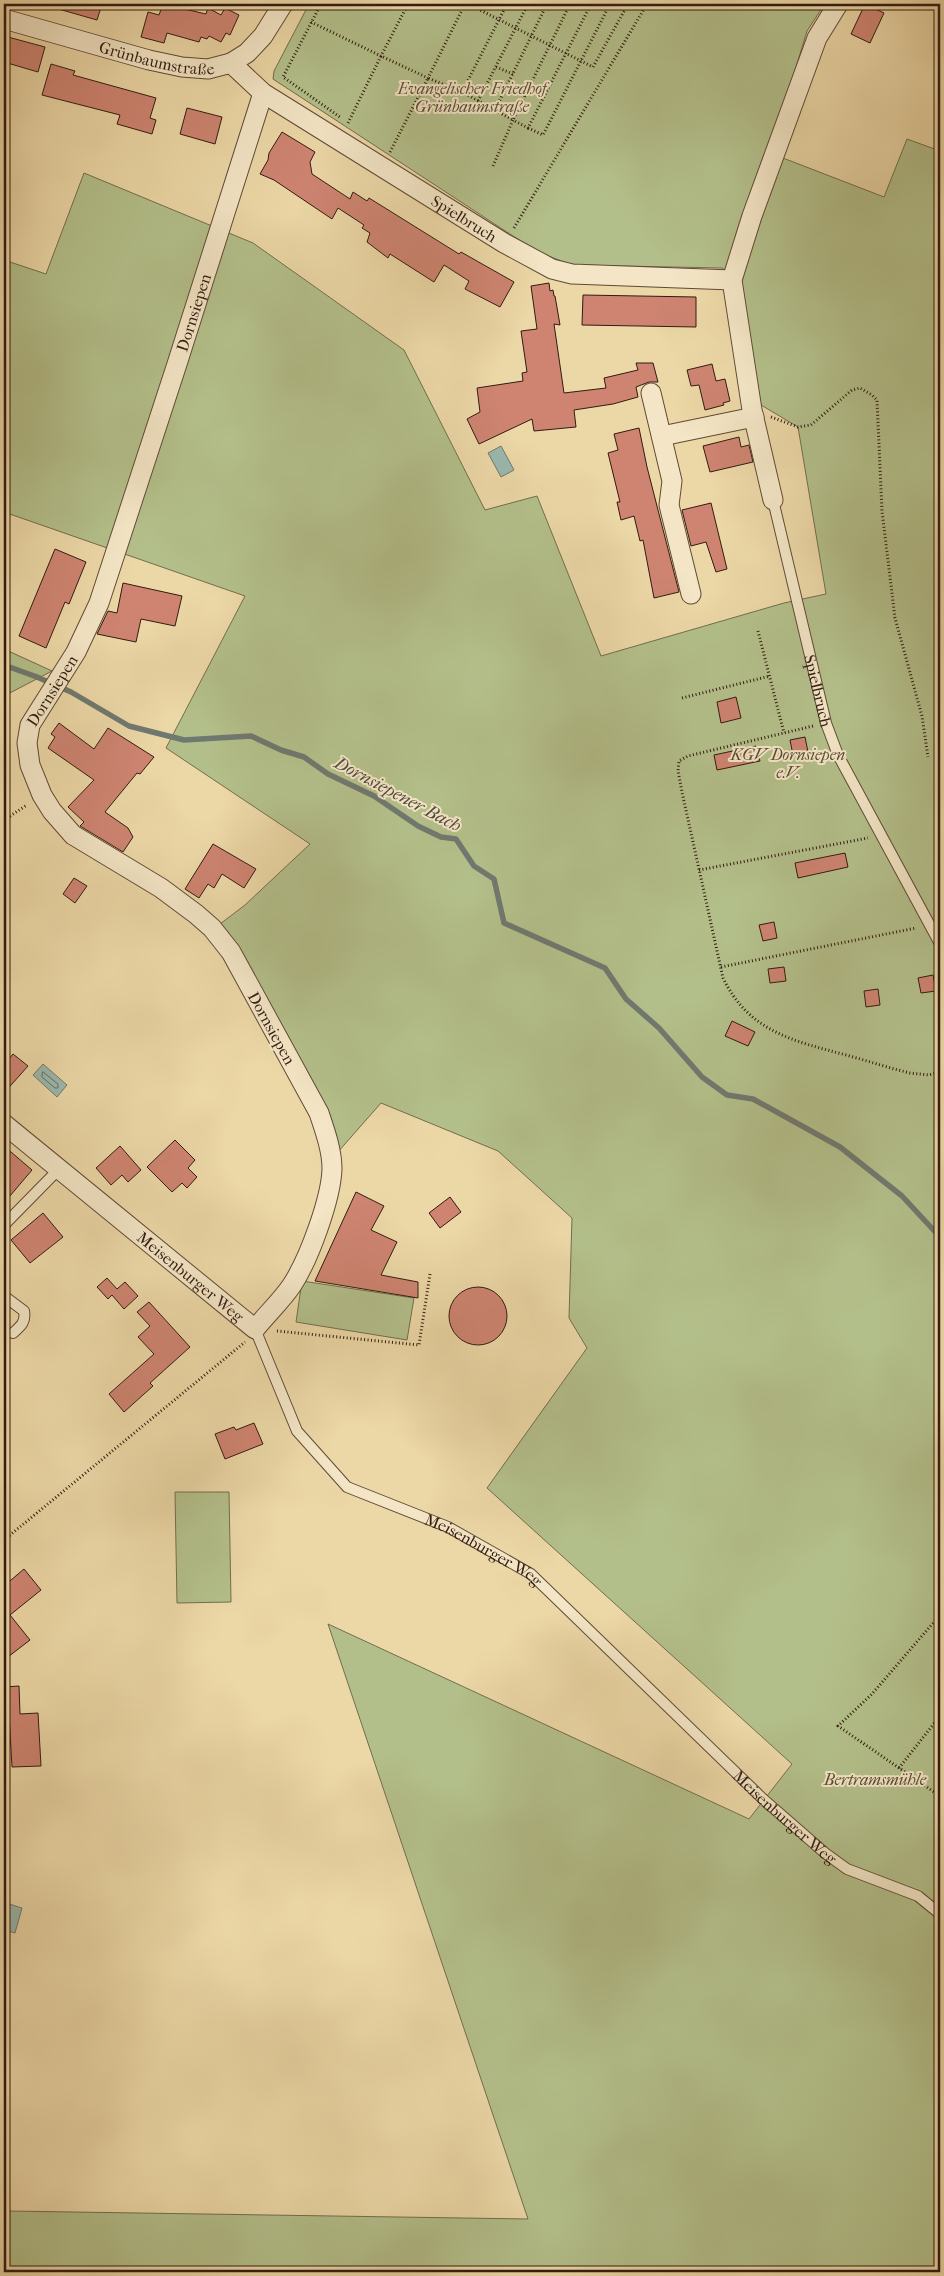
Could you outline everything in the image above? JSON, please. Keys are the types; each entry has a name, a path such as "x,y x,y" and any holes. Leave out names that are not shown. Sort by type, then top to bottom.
{"street":[{"name":"Grünbaumstraße","path":"4,19 114,51 182,67 208,69 231,63 247,53 263,36 283,4"},
{"name":"Spielbruch","path":"773,500 753,414 732,280 752,216 817,38 838,4"},
{"name":"Spielbruch","path":"231,63 263,93 504,243 547,266 564,273 732,280"},
{"name":"Dornsiepen","path":"255,1329 292,1285 306,1257 324,1206 332,1167 328,1139 319,1113 231,952 212,928 161,888 73,835 52,812 42,795 28,758 28,731 76,652 106,581 263,93"},
{"path":"651,393 672,481 669,505 691,594"},
{"path":"662,436 753,414"},
{"name":"Meisenburger Weg","path":"4,1124 255,1329"}],"lane":[{"name":"Spielbruch","path":"773,500 826,723 838,755 940,944"},
{"path":"4,1225 59,1169"},
{"path":"4,1296 24,1311 25,1318 22,1325 13,1333"},
{"name":"Meisenburger Weg","path":"255,1329 297,1431 347,1487 448,1527 531,1574 763,1799 825,1853 847,1869 918,1896 940,1914"}],"path":[{"path":"321,4 283,78 355,128"},
{"path":"348,122 408,4"},
{"path":"383,147 390,152 466,4 593,67 628,4"},
{"path":"462,92 507,4"},
{"path":"478,101 528,4"},
{"path":"495,110 547,4"},
{"path":"493,166 513,120 570,4"},
{"path":"528,128 591,4"},
{"path":"312,22 428,78 462,92 543,135 610,4"},
{"path":"504,243 647,4"},
{"path":"496,66 514,74"},
{"path":"753,414 798,427 811,426 852,390 860,388 877,400 882,510 895,618 922,716 928,758"},
{"path":"758,631 784,732"},
{"path":"682,698 770,676"},
{"path":"826,723 688,756 679,761 678,771 721,967 730,992 742,1006 780,1036 910,1074 929,1075 940,1072"},
{"path":"4,820 42,795"},
{"path":"699,870 881,835"},
{"path":"721,967 930,925"},
{"path":"4,1540 242,1346 255,1329 419,1345 430,1274"},
{"path":"940,1615 872,1694 838,1726 940,1796"},
{"path":"899,1768 940,1716"}],"green space":[{"path":"309,4 822,4 824,5 807,31 770,153 884,197 907,139 940,151 940,2272 4,2272 8,2211 528,2219 328,1624 749,1819 792,1764 487,1488 587,1348 569,1318 572,1218 498,1151 381,1103 337,1153 220,924 245,905 310,844 166,748 245,596 4,512 4,260 46,274 84,173 253,243 404,350 485,510 537,496 601,656 784,603 826,594 798,427 761,405 740,279 722,268 572,265 543,254 516,238 273,79 274,71"},
{"path":"4,649 52,671 4,696"},
{"path":"302,1281 414,1298 407,1340 296,1322"},
{"path":"175,1492 229,1492 231,1602 177,1603"}],"water":[{"path":"501,446 514,470 501,477 488,453"},
{"path":"43,1064 67,1085 57,1097 33,1075"},
{"path":"9,1904 22,1908 15,1933 4,1930"}],"building":[{"path":"55,4 102,4 97,20 55,8"},
{"path":"163,4 206,14 208,8 221,15 225,8 239,15 230,35 226,33 221,42 209,36 207,39 201,37 199,42 167,33 164,43 141,37 148,12 159,15"},
{"path":"865,4 884,13 870,43 851,34"},
{"path":"8,37 45,47 38,72 4,62 4,51"},
{"path":"51,64 75,71 73,75 156,98 150,118 156,120 152,134 117,124 120,115 42,95"},
{"path":"187,108 222,117 215,144 180,134"},
{"path":"282,132 315,152 310,162 312,174 350,199 353,192 367,201 369,198 459,254 461,252 514,282 500,307 465,289 469,281 444,265 434,282 390,254 388,258 367,242 370,233 362,228 364,225 338,208 332,219 274,180 260,174 268,160 269,153"},
{"path":"549,283 550,291 553,290 555,296 560,325 554,324 564,393 606,388 604,378 638,370 636,363 653,363 658,382 649,382 636,387 638,397 613,404 574,410 576,427 534,431 532,419 479,444 467,419 480,412 477,388 523,381 522,373 527,372 521,331 537,329 531,286"},
{"path":"583,295 696,297 696,327 582,325"},
{"path":"712,364 716,381 725,379 730,401 723,403 724,405 705,410 699,385 691,386 687,370"},
{"path":"639,428 679,592 654,598 643,540 640,541 634,516 621,520 617,502 620,502 608,453 618,450 614,434"},
{"path":"739,437 741,447 749,445 753,462 710,472 703,446"},
{"path":"711,503 727,569 716,572 706,542 691,546 682,510"},
{"path":"55,549 86,562 69,604 65,602 46,648 19,636"},
{"path":"123,583 182,596 175,626 141,619 136,642 97,634 108,611 117,613"},
{"path":"736,697 741,718 721,723 717,702"},
{"path":"59,723 94,749 108,728 154,757 140,774 137,773 105,812 128,828 133,837 123,852 80,826 84,822 68,807 94,780 48,748 55,737 51,734"},
{"path":"805,737 808,752 793,755 790,740"},
{"path":"756,746 760,761 717,770 714,755"},
{"path":"213,844 256,869 244,888 222,874 214,888 208,884 199,898 185,889"},
{"path":"845,853 848,867 798,878 795,863"},
{"path":"74,878 87,886 75,903 63,894"},
{"path":"774,922 777,938 763,941 759,925"},
{"path":"784,967 786,981 770,983 768,969"},
{"path":"933,975 936,991 921,993 918,978"},
{"path":"878,989 880,1005 866,1007 864,991"},
{"path":"732,1021 755,1032 748,1046 725,1036"},
{"path":"13,1054 28,1066 4,1093 4,1065"},
{"path":"175,1140 195,1160 188,1168 197,1177 187,1188 182,1183 172,1192 147,1167"},
{"path":"4,1146 32,1170 4,1203"},
{"path":"120,1146 141,1170 128,1182 122,1175 111,1185 96,1168"},
{"path":"356,1192 384,1206 371,1230 397,1242 381,1275 418,1282 418,1298 315,1281"},
{"path":"450,1197 461,1212 440,1228 429,1213"},
{"path":"43,1213 63,1237 30,1263 11,1240"},
{"path":"107,1278 117,1289 125,1282 138,1296 124,1309 112,1295 108,1299 97,1287"},
{"path":"472,1287 484,1287 499,1295 507,1310 507,1322 499,1337 484,1345 472,1345 457,1337 449,1322 449,1310 457,1295"},
{"path":"149,1302 190,1347 150,1383 153,1386 124,1412 109,1394 154,1354 138,1337 150,1326 137,1312"},
{"path":"254,1423 263,1444 225,1459 215,1434 234,1427 236,1430"},
{"path":"24,1569 41,1590 10,1615 30,1640 4,1660 4,1586"},
{"path":"19,1686 20,1714 38,1713 41,1766 12,1767 9,1714 4,1714 4,1687"}],"waterway":[{"name":"Dornsiepener Bach","path":"4,665 71,692 129,726 184,740 251,736 281,750 304,757 328,774 374,796 418,826 441,837 456,839 474,866 494,879 504,923 605,968 626,999 659,1028 702,1077 727,1095 753,1099 840,1147 902,1196 940,1237"}],"park label":[{"name":"Evangelischer Friedhof Grünbaumstraße","path":"472,97"},
{"name":"KGV Dornsiepen e.V.","path":"788,763"},
{"name":"Bertramsmühle","path":"875,1779"}]}
